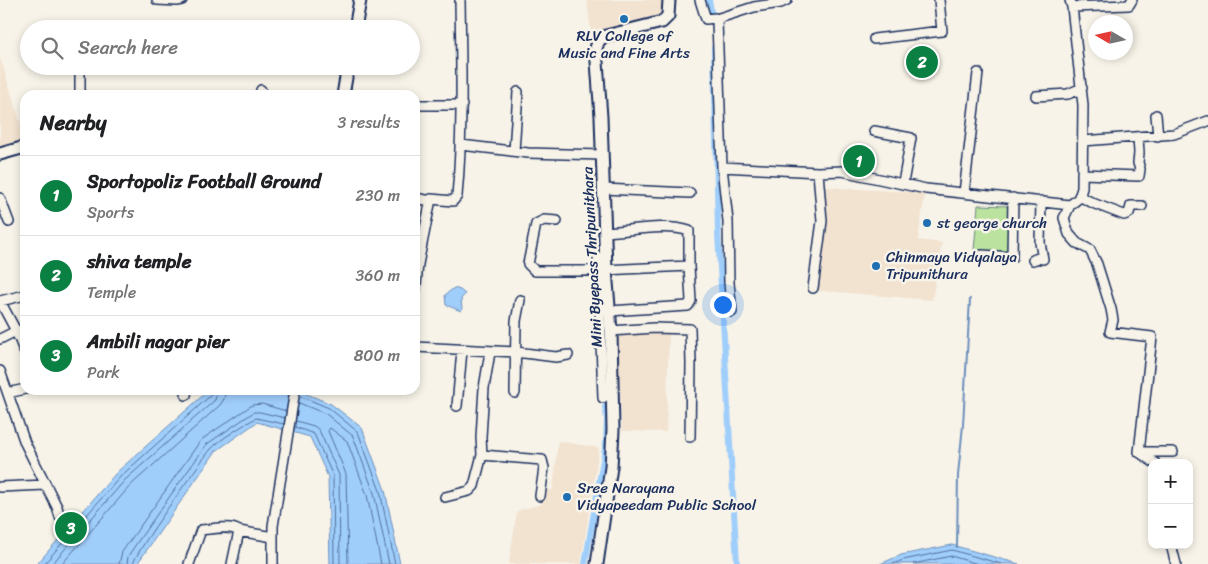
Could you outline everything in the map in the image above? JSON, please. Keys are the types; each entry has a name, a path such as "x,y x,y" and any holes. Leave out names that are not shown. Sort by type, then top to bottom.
{"main road":[{"path":"356,20 360,0"},
{"name":"Mini Byepass Thripunithara","path":"597,564 611,467 613,430 611,331 606,315 602,270 605,232 601,117 596,44 602,38 609,35 662,22 668,16 669,0"},
{"path":"344,90 346,75"},
{"path":"0,154 20,148"}],"street":[{"path":"157,0 182,0"},
{"path":"420,254 431,198 452,201 457,196 462,105 460,0"},
{"path":"700,0 706,19 754,7 781,3 787,0"},
{"path":"874,39 942,31 939,0"},
{"path":"1132,0 1129,6 1071,4 1083,105 1082,188 1079,196 1070,205 1064,218 1069,234 1077,243 1090,250 1098,264 1111,308 1113,320 1110,332 1152,337 1140,452"},
{"path":"714,18 722,167 728,221 729,283 732,312"},
{"path":"964,193 978,73"},
{"path":"80,75 80,90"},
{"path":"1036,96 1068,94 1081,89"},
{"path":"514,151 518,92"},
{"path":"420,106 462,105"},
{"path":"1156,115 1158,136"},
{"path":"1083,141 1174,134 1208,121"},
{"path":"874,131 911,138 903,183"},
{"path":"1082,174 1139,176 1138,138"},
{"path":"461,145 514,151 602,155"},
{"path":"722,167 818,172 842,170 926,189 1070,205"},
{"path":"813,288 822,221 818,172"},
{"path":"603,189 690,193"},
{"path":"1079,196 1124,215 1129,213 1131,206 1142,206"},
{"path":"0,198 9,222"},
{"path":"982,255 1012,257 1013,198"},
{"path":"420,199 430,201"},
{"path":"1033,260 1043,259 1040,243 1041,201"},
{"path":"557,221 544,220 536,224 532,253 528,264 536,271 689,266"},
{"path":"602,398 606,315 688,306 691,301 689,231 660,228 605,232"},
{"path":"598,257 602,270"},
{"path":"0,339 20,330 0,301 20,296"},
{"path":"515,393 516,321 520,300"},
{"path":"611,331 654,328 690,330 690,437"},
{"path":"420,347 516,352 556,357 568,356"},
{"path":"457,406 462,350"},
{"path":"446,497 469,491 474,486 482,455 481,437 484,388 490,352"},
{"path":"0,372 25,443 57,507 60,517"},
{"path":"8,393 20,390"},
{"path":"273,564 273,537 294,395"},
{"path":"1140,452 1173,452"},
{"path":"1140,452 1150,459"},
{"path":"482,455 542,460 544,468 540,496"},
{"path":"0,487 46,485"},
{"path":"189,564 201,530 236,529 273,537"},
{"path":"232,564 239,531"},
{"path":"1173,549 1176,564"}],"shaded area":[{"name":"RLV College of Music and Fine Arts","path":"587,0 663,0 665,15 650,22 591,31"},
{"path":"0,58 20,121 20,148 0,155"},
{"name":"Chinmaya Vidyalaya Tripunithura","path":"825,187 925,193 918,240 942,243 932,300 812,290"},
{"path":"669,332 666,432 622,431 617,333"},
{"name":"Sree Narayana Vidyapeedam Public School","path":"558,441 599,448 581,564 509,564 517,511 542,504 545,490 553,490"}],"green space":[{"path":"844,152 876,155 873,171 842,166"},
{"path":"978,205 1009,206 1007,255 974,250"}],"water":[{"path":"454,288 465,294 461,299 461,311 446,305 445,295"},
{"path":"203,395 309,395 331,404 362,428 385,490 400,564 330,564 328,477 310,437 257,422 216,451 137,564 37,564 117,472"},
{"path":"952,545 1019,564 880,564 901,555"}],"waterway":[{"path":"709,0 713,21"},
{"path":"714,48 718,234 737,564"},
{"path":"957,547 958,475 963,425 970,299"},
{"path":"585,564 606,443 607,419 605,407"}],"place":[{"name":"RLV College of Music and Fine Arts","path":"624,19"},
{"name":"shiva temple","path":"922,62"},
{"name":"Sportopoliz Football Ground","path":"859,161"},
{"name":"st george church","path":"927,223"},
{"name":"Chinmaya Vidyalaya Tripunithura","path":"876,266"},
{"name":"Sree Narayana Vidyapeedam Public School","path":"567,497"},
{"name":"Ambili nagar pier","path":"71,528"}]}
